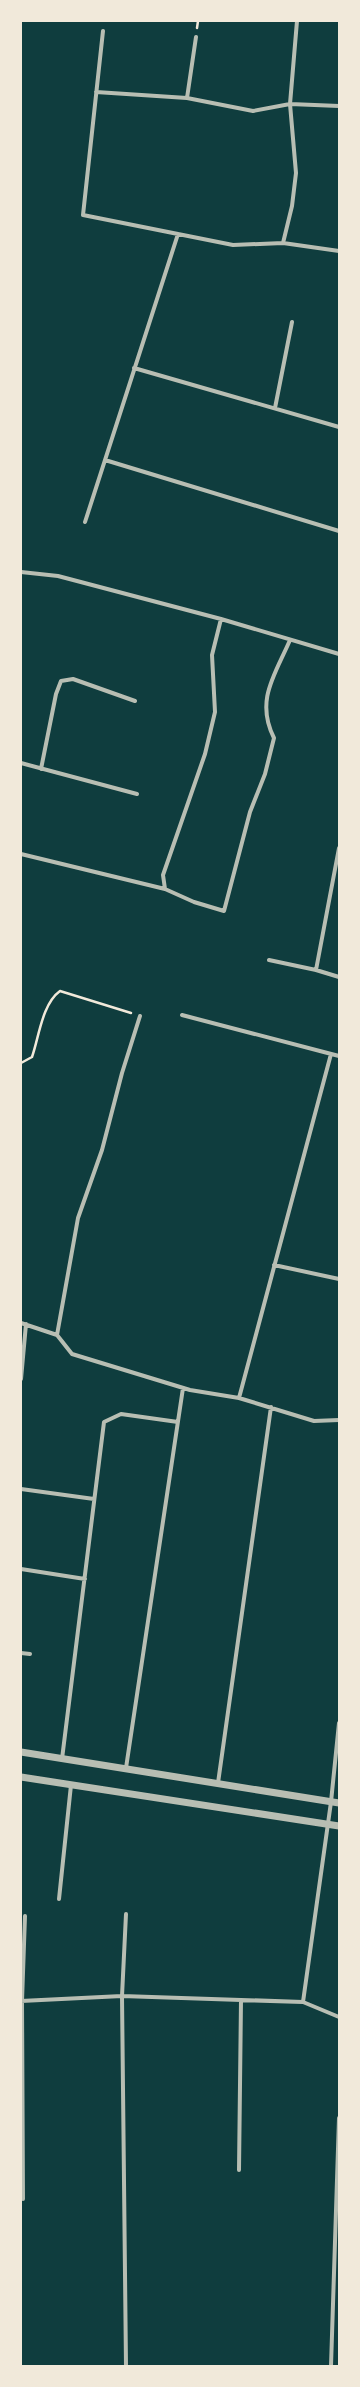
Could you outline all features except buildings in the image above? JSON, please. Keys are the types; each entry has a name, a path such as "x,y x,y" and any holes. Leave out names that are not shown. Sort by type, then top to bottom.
{"street":[{"path":"283,243 292,206 296,173 290,104 297,21"},
{"path":"103,31 83,215 233,245 283,243 339,251"},
{"path":"187,98 196,37"},
{"path":"96,92 187,98 253,111 290,104 339,106"},
{"path":"85,522 178,234"},
{"path":"275,408 292,322"},
{"path":"134,368 339,427"},
{"path":"105,460 339,531"},
{"path":"21,572 58,576 221,619 339,654"},
{"path":"165,889 163,883 165,868 205,754 215,712 212,654 221,619"},
{"path":"21,854 165,889 194,902 224,911 250,812 265,774 274,738 267,723 265,698 290,640"},
{"path":"41,769 56,694 61,681 73,679 135,701"},
{"path":"21,764 137,794"},
{"path":"316,970 339,848"},
{"path":"269,960 316,970 339,977"},
{"path":"182,1015 339,1056"},
{"path":"57,1335 78,1218 102,1150 122,1073 140,1016"},
{"path":"238,1398 331,1054"},
{"path":"274,1265 339,1279"},
{"path":"21,1323 57,1335 72,1354 183,1388 238,1398 314,1421 339,1420"},
{"path":"21,1380 26,1324"},
{"path":"126,1768 183,1388"},
{"path":"218,1783 271,1408"},
{"path":"62,1759 104,1422 120,1414 178,1422"},
{"path":"21,1489 94,1499"},
{"path":"21,1569 85,1579"},
{"path":"21,1653 30,1654"},
{"path":"302,2002 331,1802 339,1723"},
{"path":"21,1752 339,1803"},
{"path":"21,1777 339,1826"},
{"path":"59,1899 71,1785"},
{"path":"126,1914 122,1996 126,2366"},
{"path":"23,2199 22,2001 25,1916"},
{"path":"22,2001 122,1996 302,2002 339,2017"},
{"path":"239,2170 241,2000"},
{"path":"331,2366 339,2118"}],"path":[{"path":"21,1063 32,1057 48,1004 60,991 140,1016"}]}
